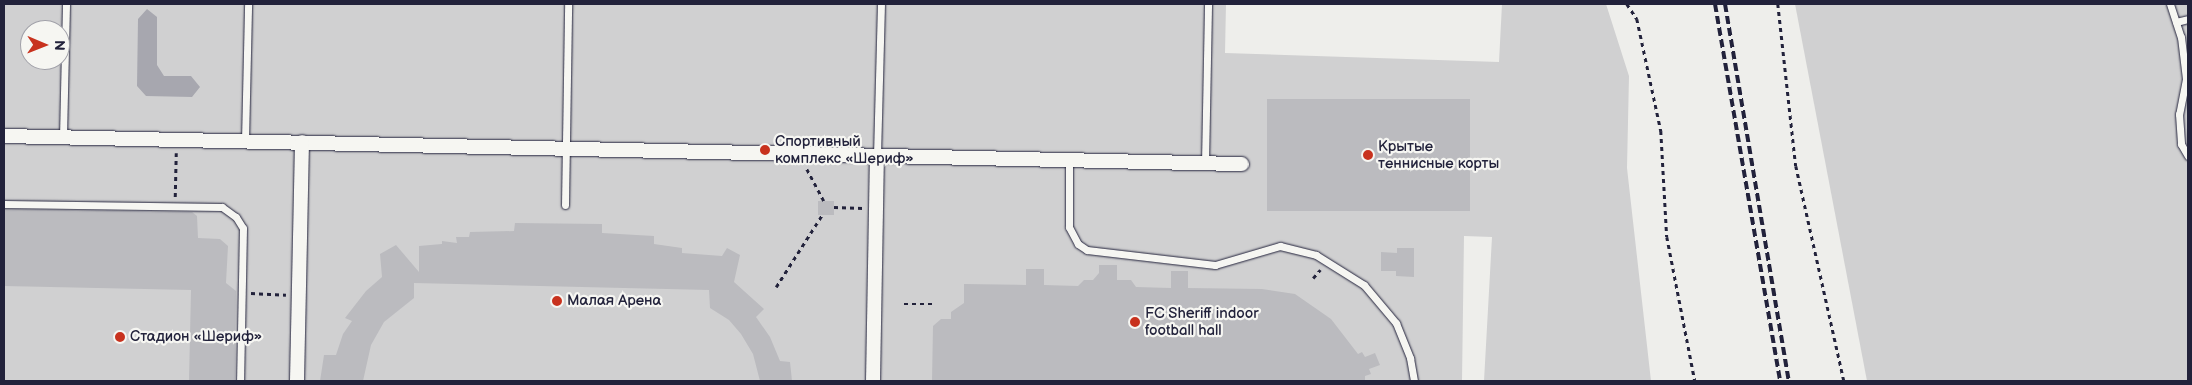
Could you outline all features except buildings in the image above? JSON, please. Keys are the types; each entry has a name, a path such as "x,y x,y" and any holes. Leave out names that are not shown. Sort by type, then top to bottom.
{"street":[{"path":"4,136 1242,164"},
{"path":"297,381 302,142"},
{"path":"873,381 877,156"}],"lane":[{"path":"63,137 66,4"},
{"path":"245,141 248,4"},
{"path":"565,205 568,4"},
{"path":"877,156 881,4"},
{"path":"1204,163 1208,4"},
{"path":"2170,4 2185,48 2187,79 2179,114 2181,144 2188,156"},
{"path":"2176,22 2188,19"},
{"path":"1069,160 1069,227 1078,244 1087,250 1215,265 1280,246 1316,255 1364,285 1396,323 1410,358 1414,381"},
{"path":"4,204 222,207 236,216 243,228 240,381"}],"path":[{"path":"1627,4 1636,18 1661,131 1667,237 1695,381"},
{"path":"1778,4 1796,166 1844,381"},
{"path":"175,206 176,140"},
{"path":"799,154 824,201"},
{"path":"834,207 876,208"},
{"path":"776,287 822,215"},
{"path":"1313,278 1321,269"},
{"path":"242,292 300,296"},
{"path":"904,304 932,304"}],"shaded area":[{"name":"Спортивный комплекс «Шериф»","path":"4,4 1226,4 1225,53 1499,62 1502,4 1606,4 1629,76 1627,168 1651,381 1484,381 1492,237 1464,236 1462,381 4,381"},
{"path":"1795,4 2188,4 2188,381 1867,381"},
{"path":"147,9 157,17 157,65 164,76 191,76 200,87 192,97 146,96 137,86 138,19"}],"railway":[{"path":"1715,4 1780,381"},
{"path":"1725,4 1789,381"}],"place":[{"name":"Спортивный комплекс «Шериф»","path":"765,150"},
{"name":"Крытые теннисные корты","path":"1368,155"},
{"name":"Малая Арена","path":"557,301"},
{"name":"FC Sheriff indoor football hall","path":"1135,322"},
{"name":"Стадион «Шериф»","path":"120,337"}]}
